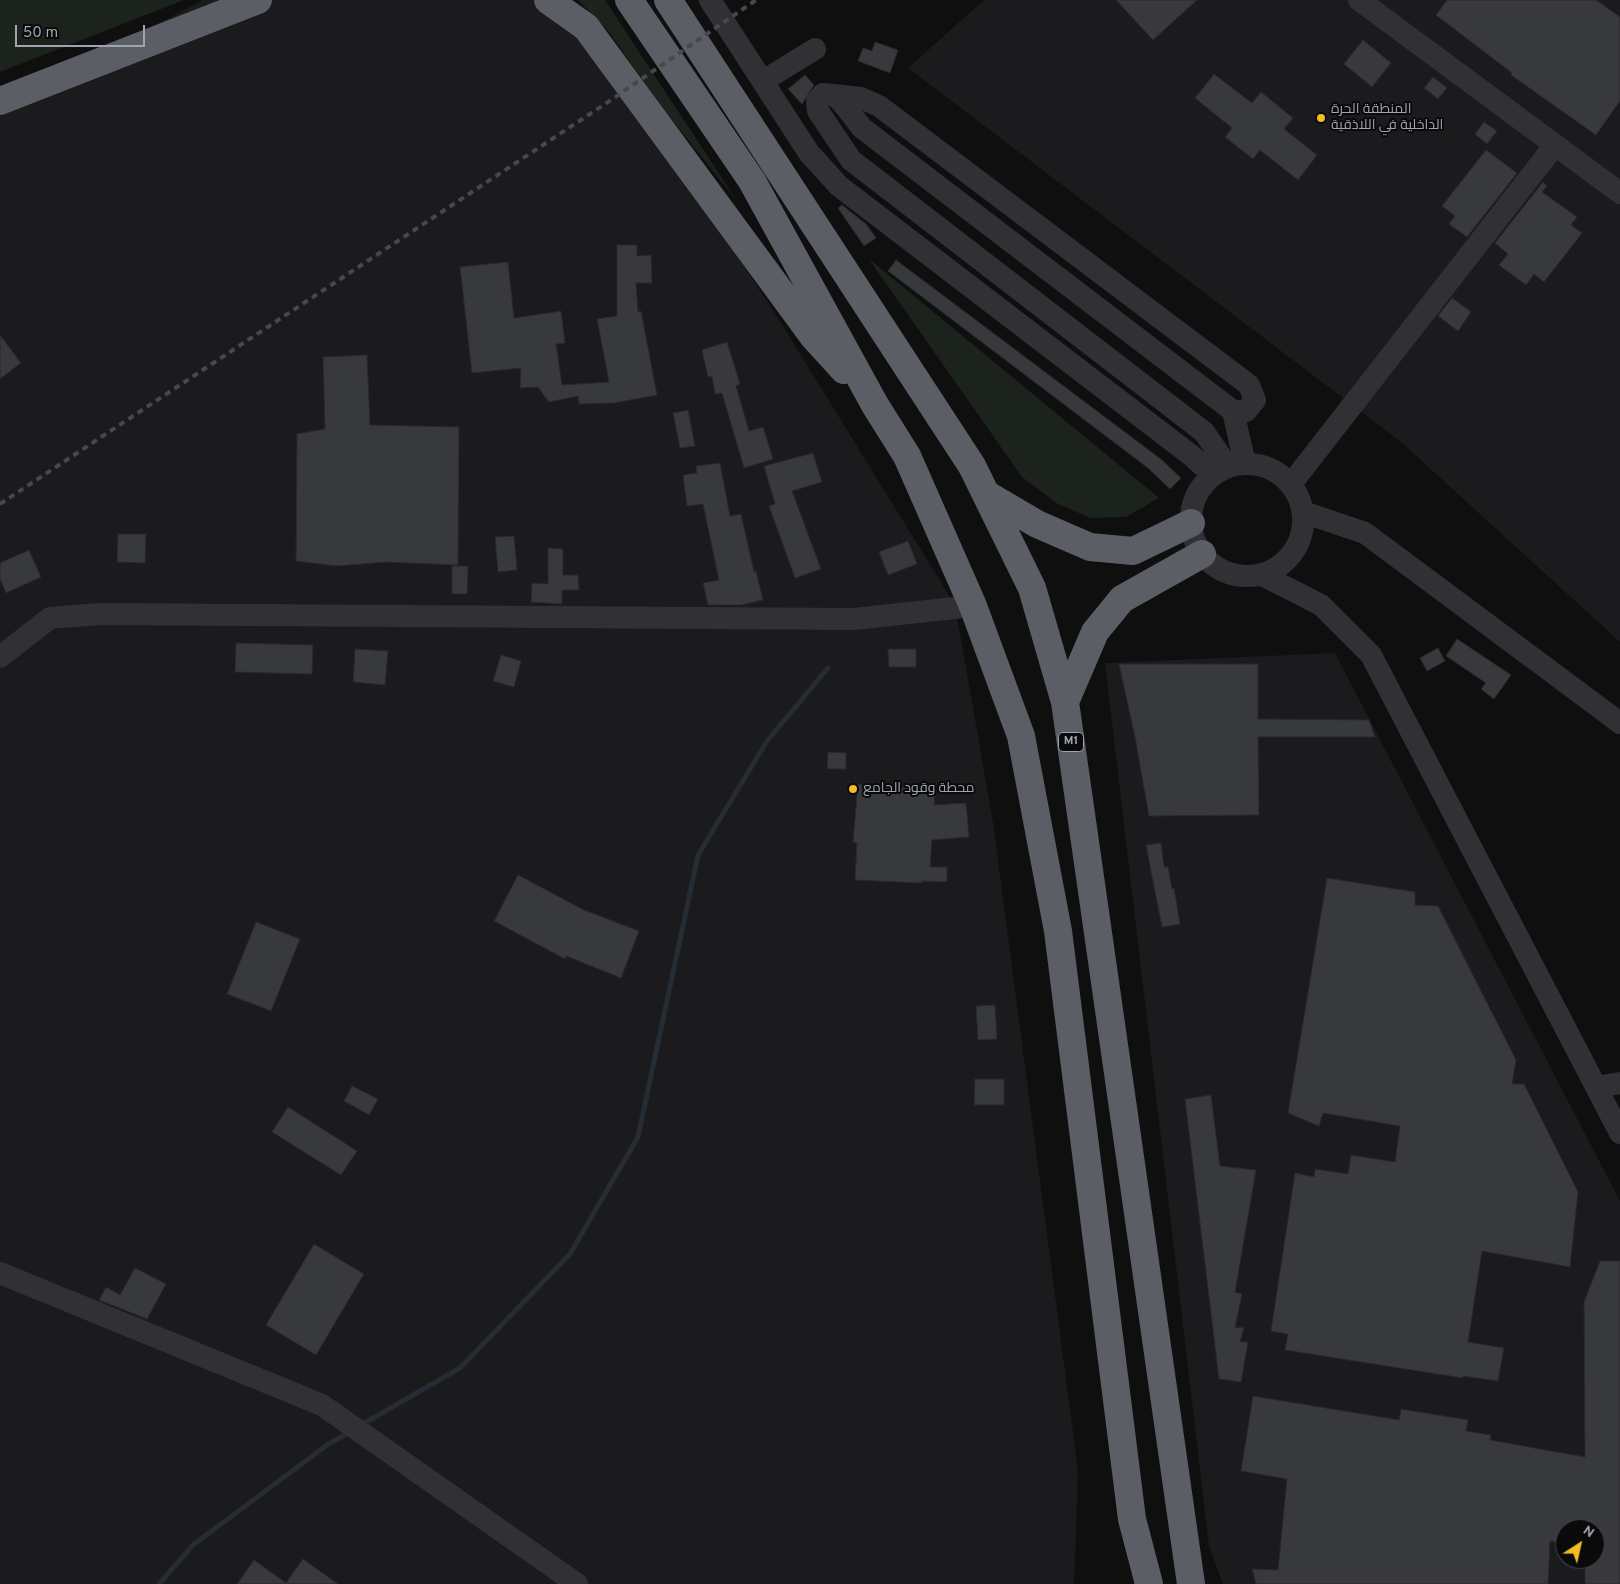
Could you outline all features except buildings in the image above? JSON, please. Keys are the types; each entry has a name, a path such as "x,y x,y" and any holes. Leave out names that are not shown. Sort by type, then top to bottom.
{"highway":[{"path":"0,101 258,0"},
{"path":"548,0 586,27 814,336 875,406"},
{"path":"629,0 752,181 875,406 907,456 973,606 1022,736 1058,931 1132,1520 1149,1584"},
{"name":"M1","path":"668,0 972,466 1032,588 1065,702 1192,1584"},
{"path":"986,494 1037,524 1090,547 1133,551 1191,523"},
{"path":"1065,702 1095,632 1122,599 1202,554"}],"street":[{"path":"710,0 809,152 839,186 1192,456 1228,469 1270,469 1290,484 1299,497 1303,512 1304,528 1299,544 1290,558 1277,569 1262,575 1245,577 1228,574 1214,566 1202,554 1194,539 1191,523 1193,505 1200,488 1228,469"},
{"path":"1359,0 1620,193"},
{"path":"763,81 814,49"},
{"path":"833,95 841,101 862,128 1233,411 1246,411 1255,400 1249,385 879,106 861,98 833,95 823,94 818,101 818,111 851,160 1204,432 1228,469"},
{"path":"1290,484 1556,144"},
{"path":"1228,469 1233,411"},
{"path":"1303,512 1365,533 1620,723"},
{"path":"1262,575 1321,605 1370,655 1620,1133"},
{"path":"0,657 50,618 100,614 854,619 973,606"},
{"path":"1596,1087 1620,1083"},
{"path":"0,1273 322,1405 577,1584"}],"shaded area":[{"path":"0,0 184,0 0,72"},
{"path":"203,0 567,0 773,310 955,605 993,822 1078,1471 1074,1584 0,1584 0,107"},
{"path":"578,0 605,0 737,201 664,110 609,32"},
{"path":"984,0 1620,0 1620,642 1401,442 908,68"},
{"path":"868,258 1159,498 1126,517 1091,518 1058,504 1022,477"},
{"path":"1335,653 1620,1201 1620,1584 1223,1584 1209,1546 1105,663"}],"waterway":[{"path":"361,1425 460,1368 570,1254 638,1137 698,855 767,741 828,668"},
{"path":"159,1584 193,1545 327,1445 350,1432"}],"railway":[{"path":"0,504 611,100 756,0"}],"place":[{"name":"المنطقة الحرة الداخلية في اللاذقية","path":"1321,118"},
{"name":"محطة وقود الجامع","path":"853,789"}]}
